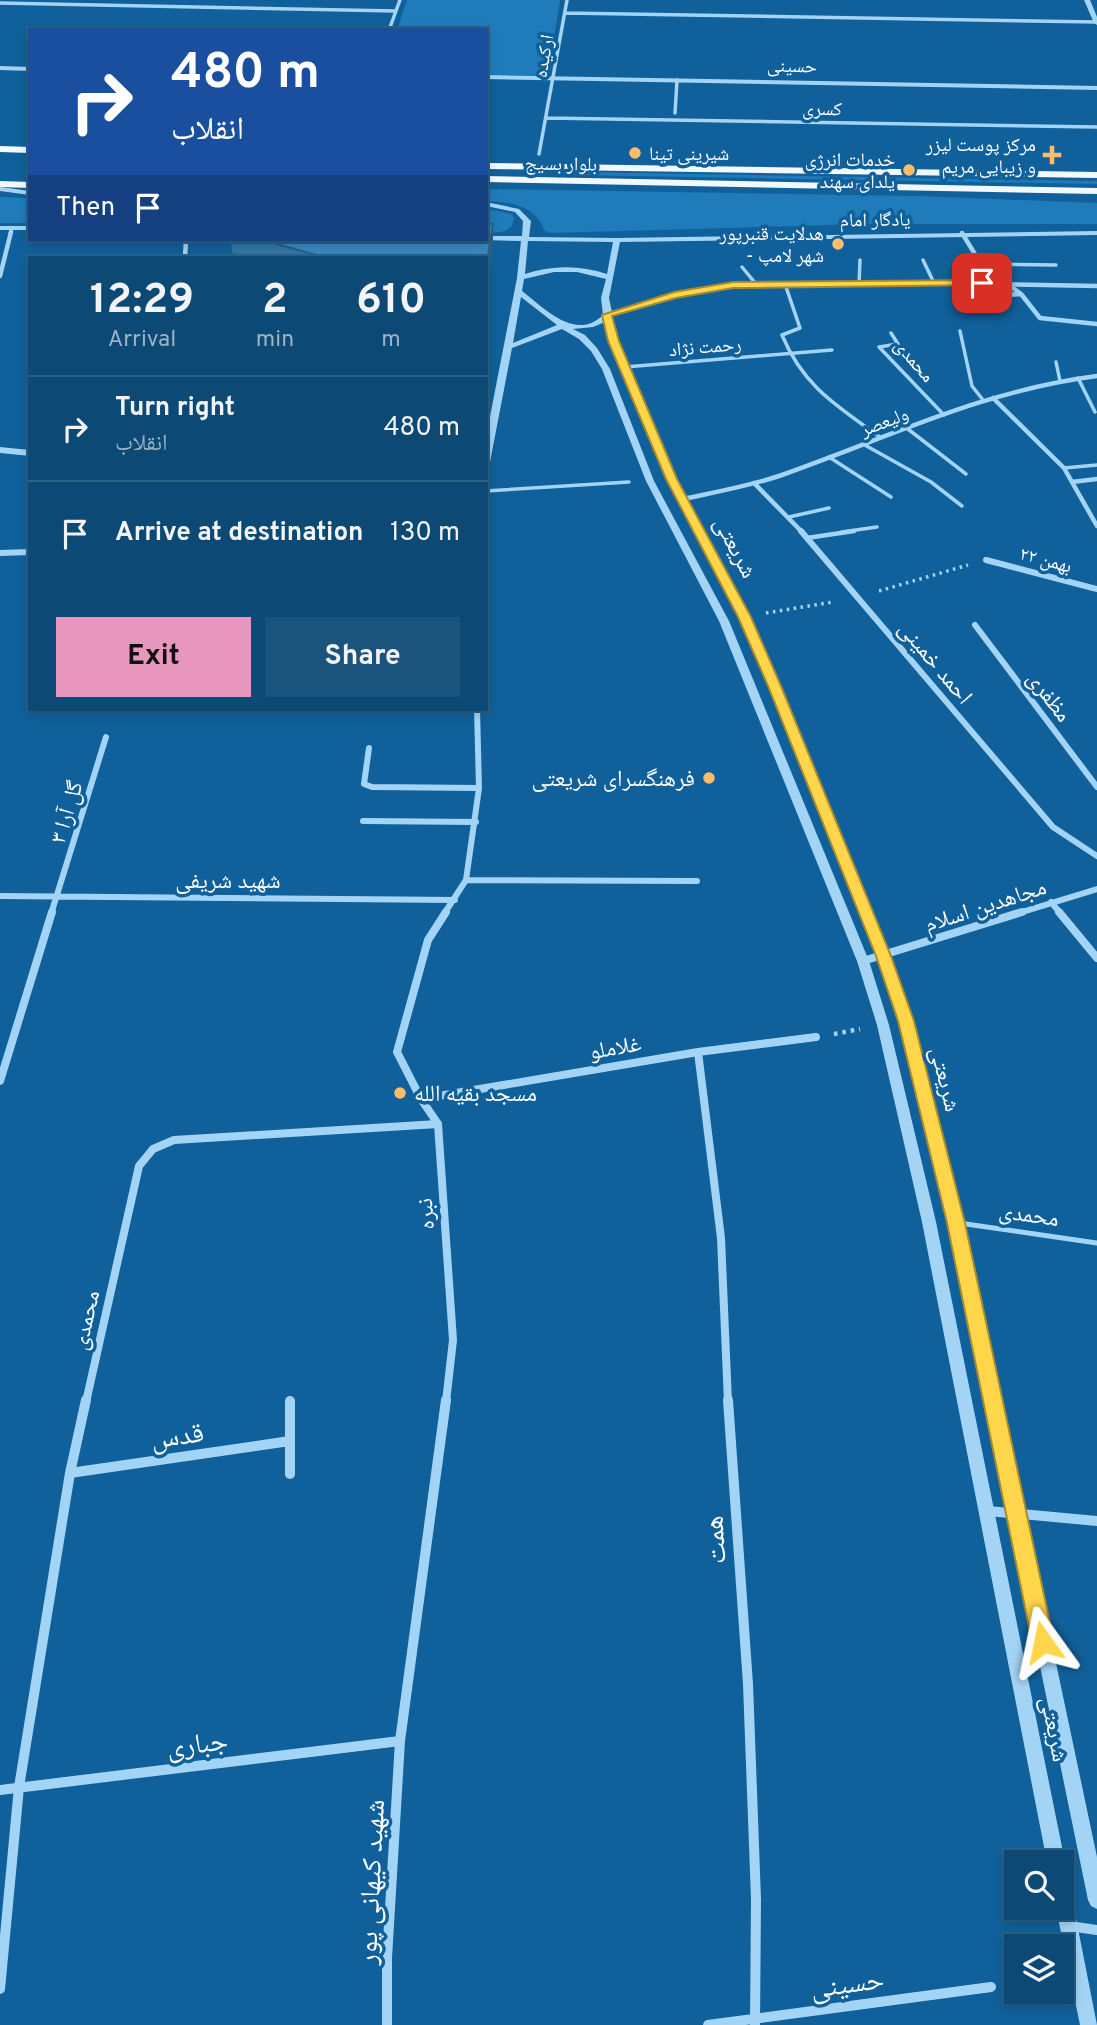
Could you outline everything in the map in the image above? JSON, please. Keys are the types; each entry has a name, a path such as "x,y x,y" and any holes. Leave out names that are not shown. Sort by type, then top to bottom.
{"main road":[{"path":"0,149 28,150"},
{"path":"0,159 28,159"},
{"name":"بلوار بسیج","path":"488,166 1097,176"},
{"name":"بلوار بسیج","path":"488,180 1097,191"},
{"path":"0,187 28,184"}],"street":[{"path":"390,28 400,0"},
{"name":"ارکیده","path":"539,153 567,0"},
{"path":"565,13 1097,22 1087,1"},
{"path":"1087,1 1097,3"},
{"path":"0,3 396,11"},
{"path":"0,68 28,69"},
{"name":"حسینی","path":"488,77 1097,88"},
{"path":"675,113 677,80"},
{"name":"کسری","path":"546,118 1097,127"},
{"path":"0,187 28,193"},
{"path":"488,204 517,210 527,221 519,292 488,451"},
{"path":"0,228 28,228"},
{"path":"0,276 12,228"},
{"path":"962,233 981,264 1021,294 1041,318 1097,324"},
{"name":"یادگار امام","path":"488,239 617,240 1097,233"},
{"path":"607,315 605,298 617,240"},
{"path":"521,278 540,272 568,270 597,272 610,278"},
{"path":"508,347 563,326 601,323 607,315 703,289 756,284 1097,286"},
{"path":"519,292 563,326"},
{"path":"987,296 1021,294"},
{"name":"شریعتی","path":"607,315 614,341 672,479 744,617 884,956 906,1021 956,1223 1097,1900"},
{"name":"شریعتی","path":"563,326 588,344 606,369 650,481 724,621 863,961 883,1025 926,1209 1054,1850"},
{"name":"ولیعصر","path":"683,499 754,483 829,457 904,426 984,400 1078,377 1097,376"},
{"path":"993,398 1064,468 1097,526"},
{"path":"0,450 28,453"},
{"path":"1072,482 1097,479"},
{"name":"احمد خمینی","path":"754,483 789,517 1053,827 1097,856"},
{"path":"0,553 28,552"},
{"name":"۲۲ بهمن","path":"986,560 1097,589"},
{"name":"مظفری","path":"975,625 1097,787"},
{"path":"438,1124 421,1099 397,1052 428,940 466,880 479,788 477,711"},
{"name":"گل آرا ۳","path":"0,1081 59,897 106,737"},
{"path":"369,748 363,778 365,784 372,787 479,788"},
{"path":"363,821 476,822"},
{"path":"466,880 697,881"},
{"name":"مجاهدین اسلام","path":"863,961 1097,889"},
{"name":"شهید شریفی","path":"0,896 455,900"},
{"path":"1051,902 1097,958"},
{"name":"غلاملو","path":"421,1099 698,1052 816,1037"},
{"name":"همت","path":"698,1052 721,1238 728,1410 748,1684 755,1899 755,2022"},
{"name":"محمدی","path":"0,1989 19,1787 70,1473 139,1166 153,1149 174,1140 438,1124"},
{"name":"نبره","path":"400,1741 453,1340 438,1124"},
{"path":"290,1401 290,1474"},
{"name":"قدس","path":"70,1473 290,1441"},
{"path":"988,1511 1097,1521"},
{"name":"جباری","path":"0,1790 400,1741"},
{"name":"شهید کیهانی پور","path":"387,2025 387,1958 400,1741"},
{"path":"1068,1920 1089,2025"},
{"path":"1069,1926 1097,1930"},
{"name":"حسینی","path":"708,2025 755,2022 991,1987"}],"lane":[{"path":"859,284 860,260"},
{"path":"923,260 934,283"},
{"path":"981,264 1056,265"},
{"path":"742,267 756,284"},
{"path":"785,284 800,328 782,335 788,354 806,382 880,437"},
{"path":"960,331 972,386 984,400"},
{"name":"محمدی","path":"891,333 898,344 879,347 944,415"},
{"name":"رحمت نژاد","path":"625,367 831,350"},
{"path":"1056,362 1060,381"},
{"path":"1078,377 1095,412"},
{"path":"904,426 966,474"},
{"path":"863,444 931,482 962,506"},
{"path":"829,457 891,497"},
{"path":"1064,468 1097,465"},
{"path":"488,491 629,482"},
{"path":"789,517 829,508"},
{"path":"807,538 877,527"},
{"name":"محمدی","path":"956,1223 1097,1243"}],"shaded area":[{"path":"407,0 560,0 548,76 488,75 488,28 398,28"},
{"path":"574,172 1097,181 1097,184 574,175"},
{"path":"488,189 918,196 1097,203 1097,224 867,224 550,233 544,230 535,215 528,210 504,202 488,201"},
{"path":"0,197 28,198 28,223 0,223"},
{"path":"488,209 512,214 512,226 505,231 488,234"}],"building":[{"path":"488,224 493,224 488,256 320,256 269,242 488,242"}],"place":[{"name":"شیرینی تینا","path":"635,153"},
{"name":"مرکز پوست لیزر و زیبایی مریم","path":"1052,155"},
{"name":"خدمات انرژی یلدای سهند","path":"909,170"},
{"name":"هدلایت قنبرپور - شهر لامپ","path":"838,244"},
{"name":"فرهنگسرای شریعتی","path":"709,778"},
{"name":"مسجد بقیه الله","path":"400,1093"}],"route":[{"path":"982,283 733,285 674,295 607,315 614,341 672,479 744,617 814,780 884,956 906,1021 956,1223 1043,1642"}]}
